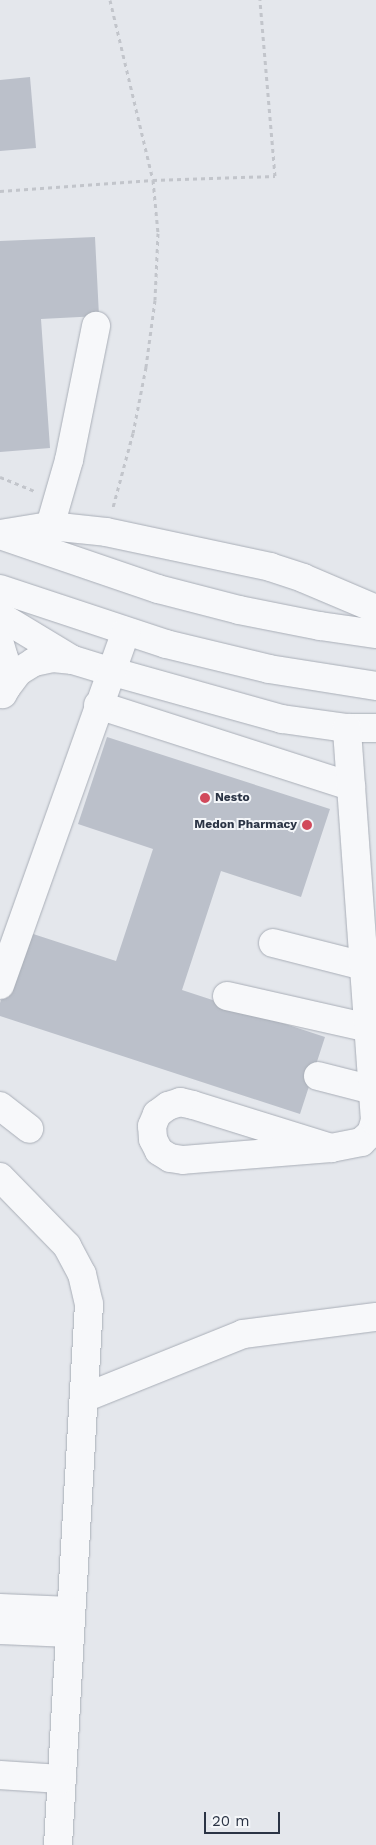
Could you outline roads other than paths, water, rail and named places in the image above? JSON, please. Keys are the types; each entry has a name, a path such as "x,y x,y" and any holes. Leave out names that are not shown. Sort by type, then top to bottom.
{"street":[{"path":"50,526 69,460 96,326"},
{"path":"0,534 50,526 106,532 270,567 303,578 376,608"},
{"path":"0,534 158,589 230,608 320,626 376,634"},
{"path":"0,589 166,644 269,668 376,686"},
{"path":"0,616 73,660"},
{"path":"0,984 98,705 126,632"},
{"path":"0,644 4,658 3,697"},
{"path":"3,697 18,672 34,662 53,658 73,660 273,717 348,728 376,728"},
{"path":"98,705 351,786"},
{"path":"330,1148 180,1102 168,1106 158,1114 152,1126 153,1139 159,1151 170,1158 183,1160 330,1148 361,1142 371,1133 375,1121 348,728"},
{"path":"273,943 364,966"},
{"path":"227,996 369,1028"},
{"path":"318,1076 373,1090"},
{"path":"0,1106 28,1129"},
{"path":"0,1178 67,1246 82,1274 89,1304 58,1845"},
{"path":"84,1398 243,1334 376,1317"},
{"path":"0,1608 71,1622"},
{"path":"0,1630 71,1622"},
{"path":"0,1775 61,1789"},
{"path":"0,1794 61,1789"}],"place":[{"name":"Nesto","path":"205,798"},
{"name":"Medon Pharmacy","path":"307,825"}]}
